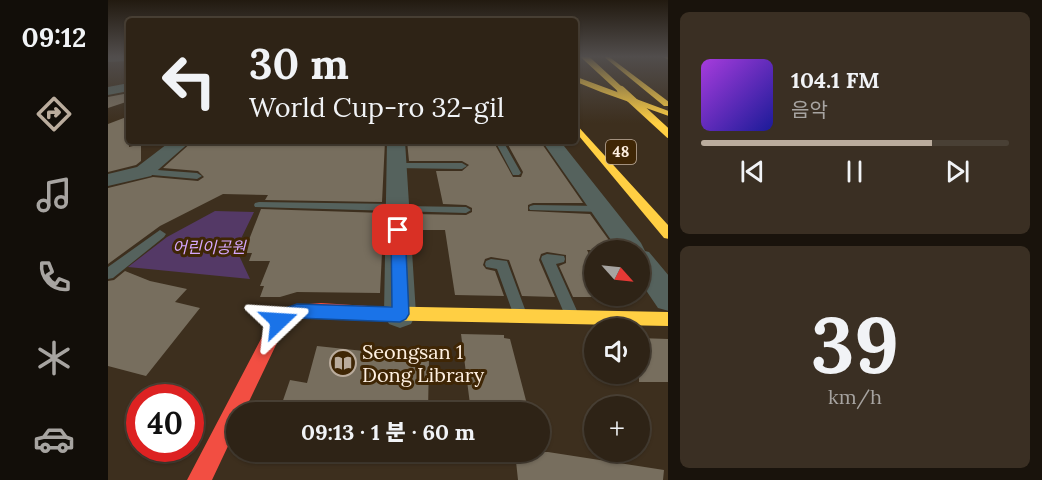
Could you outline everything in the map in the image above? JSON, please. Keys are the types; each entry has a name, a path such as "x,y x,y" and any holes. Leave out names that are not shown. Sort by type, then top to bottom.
{"main road":[{"path":"608,78 668,133"},
{"path":"634,78 668,104"},
{"path":"578,80 668,114"},
{"path":"578,129 668,234"},
{"path":"200,480 272,333 284,316 297,311 668,319"}],"street":[{"path":"108,91 126,88"},
{"path":"108,180 144,172 178,144"},
{"path":"396,144 400,314"},
{"path":"553,144 625,240"},
{"path":"650,274 668,298"}],"lane":[{"path":"501,144 516,173"},
{"path":"397,166 462,166"},
{"path":"144,172 196,176"},
{"path":"259,205 466,210"},
{"path":"534,208 602,209"},
{"path":"108,274 160,234"},
{"path":"559,259 547,259 573,317"},
{"path":"491,264 502,264 520,316"}],"green space":[{"name":"어린이공원","path":"215,211 254,212 236,249 250,279 128,267 167,237"}],"building":[{"path":"126,94 126,102 108,108 108,97"},
{"path":"126,117 126,144 129,144 129,147 141,144 141,161 136,165 108,172 108,124"},
{"path":"190,144 385,144 382,202 265,200 268,195 223,194 160,226 108,264 108,188 153,177 198,181 204,177 198,171 163,168"},
{"path":"407,144 495,144 513,177 521,177 523,172 508,144 542,144 583,203 533,203 528,205 528,211 590,214 609,240 584,240 584,297 573,297 559,266 566,263 566,255 547,252 541,254 539,260 555,297 522,296 509,260 491,257 485,259 483,265 486,269 495,271 504,296 455,295 445,230 413,230 412,214 466,215 472,212 472,208 466,205 443,204 436,171 462,171 469,165 462,161 409,161"},
{"path":"261,209 384,213 380,293 297,292 280,297 260,297 264,286 260,286 270,261 249,261 252,253 246,253 247,250 245,250"},
{"path":"125,271 150,281 187,289 175,302 200,308 146,376 108,366 108,281 114,280"},
{"path":"461,334 504,335 504,338 510,339 526,402 470,402"},
{"path":"650,338 668,339 668,382 650,382"},
{"path":"317,346 429,358 428,402 282,402 290,380 307,383"},
{"path":"550,452 584,458 584,462 612,462 664,470 663,480 518,480 516,462 550,462"}],"traffic: slow":[{"path":"608,78 668,133"},
{"path":"634,78 667,104"},
{"path":"578,80 668,114"},
{"path":"578,129 668,234"},
{"path":"368,313 668,319"}],"traffic: jam":[{"path":"199,480 279,321 297,312 308,311 368,313"}],"place":[{"name":"Seongsan 1 Dong Library","path":"343,363"}],"route":[{"path":"279,321 284,316 297,311 400,314 398,230"}]}
